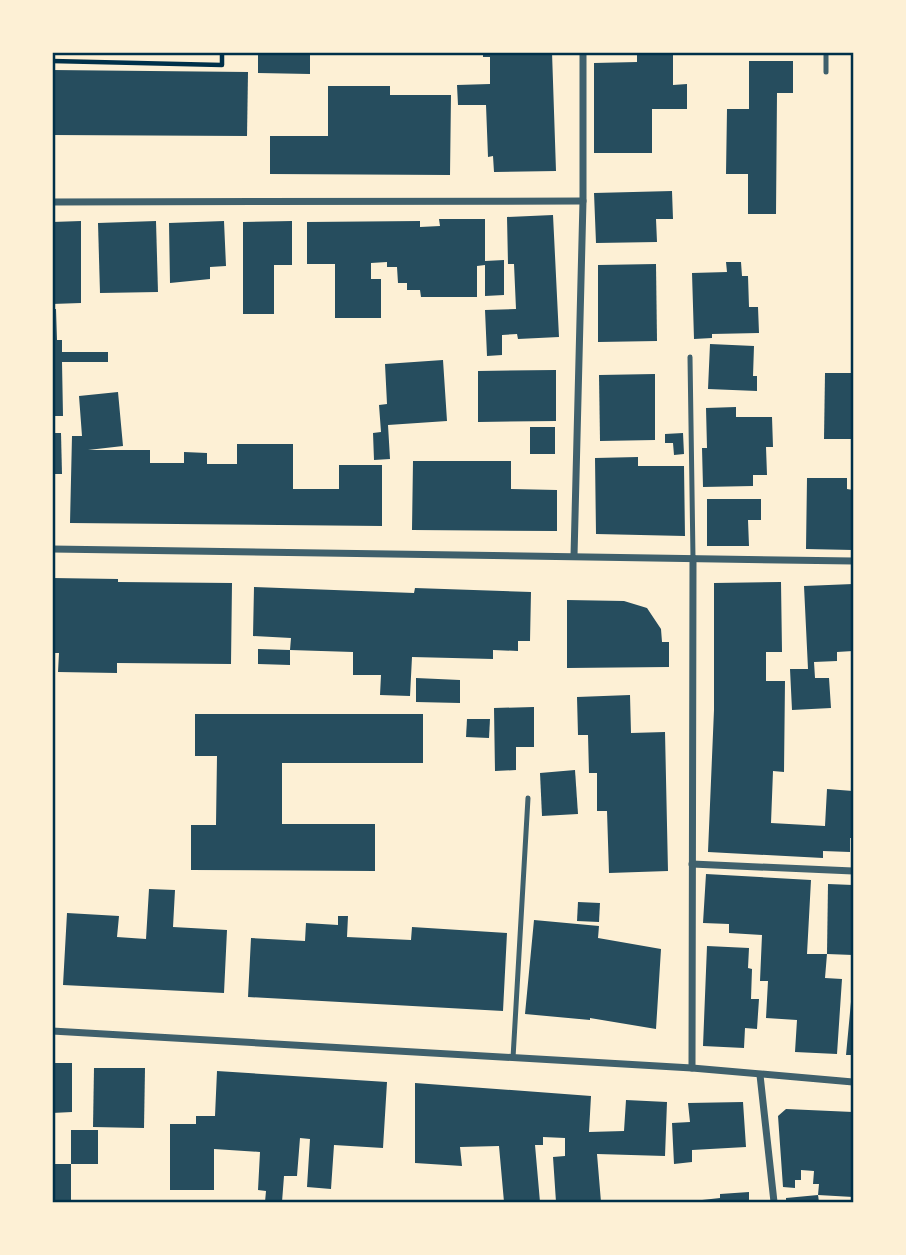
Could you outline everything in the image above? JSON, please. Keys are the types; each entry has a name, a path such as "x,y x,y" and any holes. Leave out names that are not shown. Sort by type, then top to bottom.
{"street":[{"path":"575,556 583,201 583,52"},
{"path":"52,202 583,201"},
{"path":"52,549 853,561"},
{"path":"692,1068 693,558"},
{"path":"692,864 853,871"},
{"path":"52,1031 692,1068 853,1082"},
{"path":"760,1075 774,1202"}],"lane":[{"path":"826,52 826,72"},
{"path":"690,357 693,558"},
{"path":"513,1058 527,799"}],"path":[{"path":"52,61 222,65 222,52"}],"building":[{"path":"258,52 310,52 310,74 258,73"},
{"path":"483,52 552,52 556,171 494,172 493,156 488,157 486,105 458,105 457,85 490,84 490,57 483,57"},
{"path":"637,52 673,52 673,85 687,84 687,109 652,109 652,153 594,153 594,63 637,62"},
{"path":"749,61 793,61 793,93 777,93 776,214 748,214 748,174 726,174 727,109 749,109"},
{"path":"52,70 248,72 247,136 52,135"},
{"path":"328,86 390,86 390,95 451,95 450,175 270,174 270,136 328,136"},
{"path":"672,191 673,219 656,219 657,242 596,243 594,193"},
{"path":"553,215 559,337 518,339 517,334 502,335 502,355 487,356 485,310 516,309 514,264 508,264 507,217"},
{"path":"439,219 485,219 485,261 504,260 504,295 485,296 485,265 477,266 477,297 421,297 420,290 407,290 407,283 398,283 397,267 387,267 387,262 371,263 371,279 381,279 381,318 335,318 335,264 307,264 307,222 420,221 420,227 440,226"},
{"path":"81,221 81,303 52,304 52,222"},
{"path":"156,221 158,292 100,293 98,223"},
{"path":"224,221 226,266 210,267 210,279 170,283 169,223"},
{"path":"292,221 292,265 274,265 274,314 243,314 243,222"},
{"path":"726,262 741,262 742,276 748,276 749,307 758,307 759,333 712,334 712,338 694,339 692,273 727,272"},
{"path":"656,264 657,341 598,342 598,265"},
{"path":"52,309 56,309 57,340 62,340 62,352 108,352 108,362 62,362 63,416 52,416"},
{"path":"710,344 754,346 753,376 757,376 757,391 708,389"},
{"path":"443,360 447,421 388,425 390,459 374,460 373,433 381,432 379,405 387,404 385,364"},
{"path":"556,370 556,421 478,422 478,371"},
{"path":"825,373 853,373 853,439 824,439"},
{"path":"655,374 655,440 600,441 599,375"},
{"path":"118,392 123,446 88,450 150,450 150,463 184,463 184,452 207,453 207,464 237,464 237,444 293,444 293,489 339,489 339,465 382,465 382,526 70,523 72,436 82,436 79,396"},
{"path":"736,407 736,417 772,417 773,447 766,447 767,475 753,475 753,486 703,487 702,448 707,448 706,408"},
{"path":"530,427 555,427 555,454 530,454"},
{"path":"52,433 61,433 62,474 52,474"},
{"path":"683,433 684,454 674,455 673,443 665,443 665,434"},
{"path":"638,457 638,466 684,466 685,536 596,534 595,458"},
{"path":"413,461 511,461 511,489 557,490 557,531 412,530"},
{"path":"807,478 847,478 847,489 853,490 853,550 806,549"},
{"path":"707,499 761,499 761,520 748,520 749,546 707,546"},
{"path":"52,578 118,579 118,582 232,583 231,664 117,663 117,673 58,672 59,653 52,653"},
{"path":"781,582 782,652 766,652 766,681 785,681 784,772 773,771 771,823 825,826 827,789 853,791 853,838 850,838 850,852 823,851 823,858 708,852 714,710 714,583"},
{"path":"853,584 853,651 837,652 837,661 814,662 815,678 829,678 831,708 792,710 790,669 808,669 804,586"},
{"path":"254,587 414,593 415,588 531,592 530,641 518,641 518,651 493,650 493,659 412,657 410,696 380,695 381,675 353,675 353,652 290,650 291,638 253,636"},
{"path":"567,600 624,601 647,608 661,629 662,642 669,642 669,667 567,668"},
{"path":"258,649 290,650 290,665 258,664"},
{"path":"416,678 460,680 460,703 416,702"},
{"path":"630,695 631,733 665,732 668,871 609,873 607,811 597,811 597,773 589,773 588,735 578,735 577,697"},
{"path":"534,707 534,747 516,747 516,770 495,771 494,708"},
{"path":"195,714 423,714 423,763 282,763 282,824 375,824 375,871 191,870 191,825 216,825 217,756 195,756"},
{"path":"467,719 490,719 489,738 466,737"},
{"path":"575,770 578,814 542,816 540,773"},
{"path":"706,874 811,880 807,954 827,954 825,978 842,979 837,1054 795,1052 797,1020 766,1018 768,981 760,981 762,935 729,933 729,924 703,923"},
{"path":"828,884 853,885 853,955 827,954"},
{"path":"149,889 175,890 173,927 227,930 224,993 63,985 67,913 119,916 117,937 146,939"},
{"path":"578,902 600,903 599,922 577,921"},
{"path":"338,916 348,916 347,937 411,940 412,927 507,933 503,1011 248,997 251,938 305,941 306,923 338,925"},
{"path":"534,920 599,926 598,938 661,949 656,1029 590,1018 525,1014"},
{"path":"707,946 749,948 748,968 752,969 751,999 759,999 757,1029 745,1028 744,1048 703,1046"},
{"path":"852,991 853,1055 846,1055"},
{"path":"52,1063 72,1063 72,1112 52,1113"},
{"path":"94,1068 145,1068 144,1128 93,1127"},
{"path":"217,1071 387,1082 383,1148 334,1145 331,1189 307,1187 310,1139 300,1138 297,1176 284,1176 282,1202 265,1202 266,1191 258,1190 260,1152 214,1149 214,1190 170,1190 170,1124 196,1124 196,1116 215,1116"},
{"path":"415,1083 591,1096 589,1132 624,1131 626,1100 667,1102 665,1156 597,1154 601,1202 556,1202 553,1157 565,1156 565,1138 543,1137 543,1145 535,1145 540,1202 504,1202 499,1146 460,1147 462,1166 415,1163"},
{"path":"743,1102 746,1147 692,1150 692,1162 674,1164 672,1123 690,1122 688,1103"},
{"path":"786,1109 853,1112 853,1197 818,1195 819,1184 813,1184 814,1171 801,1170 801,1180 795,1180 795,1188 783,1187 778,1116"},
{"path":"71,1130 98,1130 98,1164 71,1164"},
{"path":"52,1164 71,1164 71,1202 52,1202"},
{"path":"749,1192 749,1202 684,1202 720,1198 720,1194"},
{"path":"818,1195 819,1202 786,1202 786,1198"}]}
